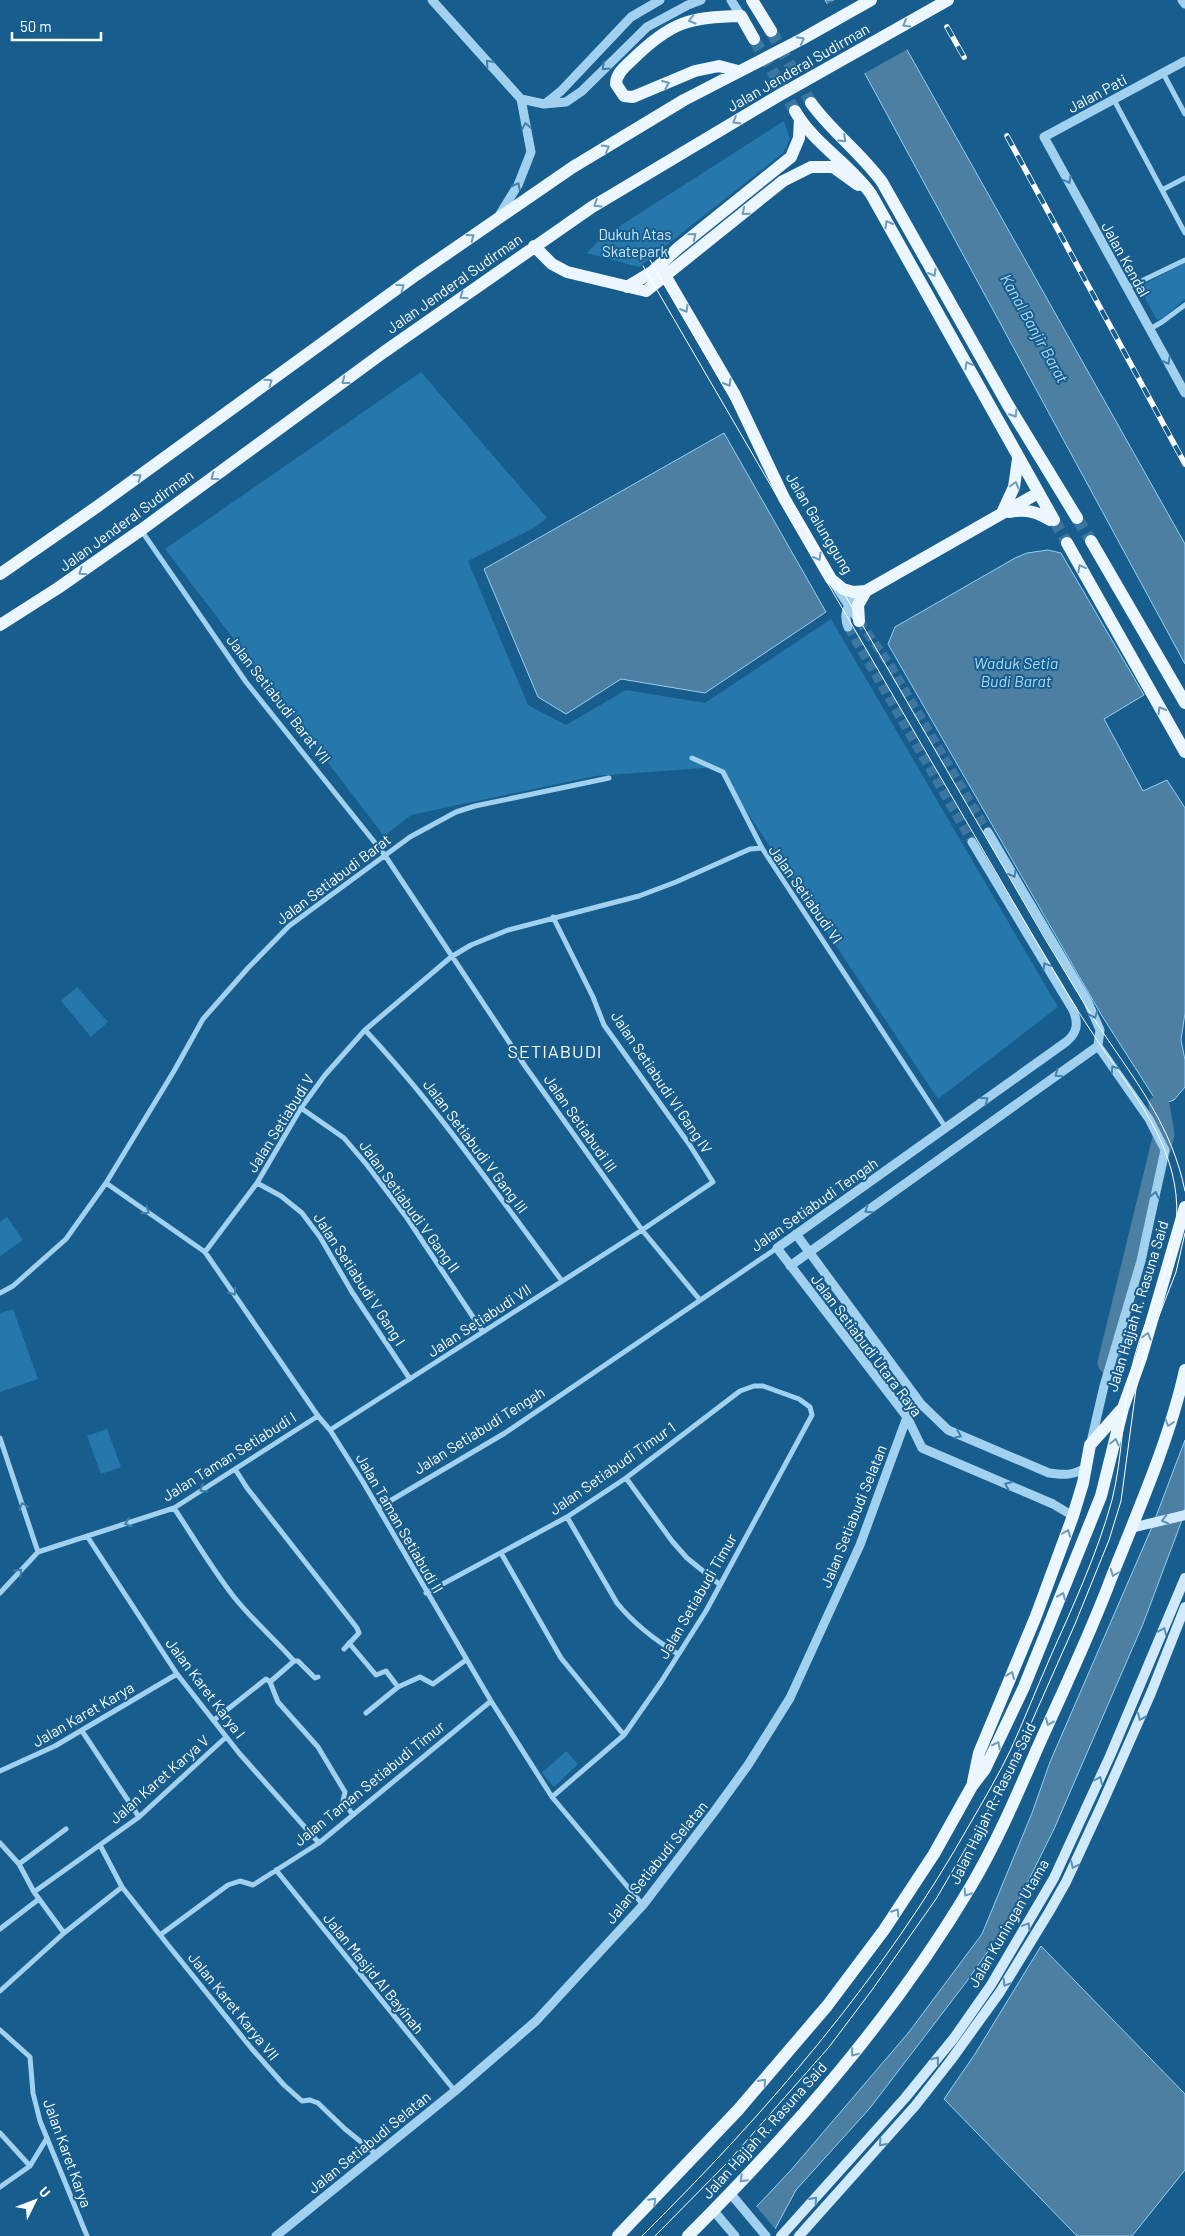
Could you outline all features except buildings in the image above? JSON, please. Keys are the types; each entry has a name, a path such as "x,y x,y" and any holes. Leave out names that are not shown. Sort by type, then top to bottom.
{"main road":[{"name":"Jalan Jenderal Sudirman","path":"0,574 48,542 498,218 573,167 684,100 802,39 871,0"},
{"name":"Jalan Jenderal Sudirman","path":"0,625 58,588 141,530 384,352 592,207 778,96 948,0"},
{"path":"753,2 771,31"},
{"path":"738,71 719,66 695,71 633,97 624,96 616,84 617,77 621,71 668,29 684,22 700,18 741,16 754,39"},
{"path":"811,103 822,119 861,156 882,182 1008,405 1077,518"},
{"path":"627,287 657,267 791,157 798,138 798,115 811,133 855,174 871,194 1018,454 1052,520 1026,510 1001,514"},
{"path":"534,246 552,264 567,272 646,291 666,277 783,181 811,167 833,167 871,194"},
{"name":"Jalan Galunggung","path":"657,267 666,277 735,395 784,498 831,578 843,589 854,592 866,591"},
{"path":"1001,514 1014,487 1018,467 1018,454"},
{"path":"859,621 858,605 866,591 1038,493"},
{"path":"1091,541 1185,703"},
{"path":"1067,543 1185,752"},
{"name":"Jalan Hajjah R. Rasuna Said","path":"618,2236 738,2110 828,2006 904,1900 944,1838 972,1786 985,1769 1005,1729 1072,1570 1100,1496 1123,1408 1141,1358 1184,1210"},
{"name":"Jalan Hajjah R. Rasuna Said","path":"688,2236 812,2104 885,2015 931,1949 972,1884 1018,1791 1095,1621 1158,1458 1185,1375"},
{"name":"Jalan Hajjah R. Rasuna Said","path":"972,1786 979,1753 1036,1616 1073,1516 1090,1445 1123,1408"},
{"path":"1131,1528 1185,1515"},
{"name":"Jalan Kuningan Utama","path":"781,2236 905,2098 954,2038 991,1985 1048,1891 1140,1687 1185,1578"},
{"name":"Jalan Kuningan Utama","path":"800,2236 915,2106 1000,1992 1058,1896 1104,1802 1151,1693 1185,1607"},
{"path":"1140,1687 1151,1693"},
{"path":"1048,1891 1058,1896"}],"street":[{"path":"432,0 521,99 531,152 518,185 498,218"},
{"path":"544,104 561,91 631,18 660,0"},
{"path":"521,99 544,104 566,102 582,90 647,27 701,0"},
{"path":"731,0 741,16"},
{"path":"1182,0 1185,4"},
{"name":"Jalan Pati","path":"1044,137 1185,61"},
{"path":"1163,73 1185,114"},
{"path":"1114,100 1185,233"},
{"name":"Jalan Kendal","path":"1044,137 1185,393"},
{"path":"1162,190 1185,178"},
{"path":"1127,288 1185,260"},
{"path":"1150,329 1185,305"},
{"name":"Jalan Setiabudi Barat VII","path":"141,530 246,682 384,854"},
{"path":"831,578 859,621"},
{"path":"848,627 846,619 848,606 853,599 866,591"},
{"path":"692,758 723,772 762,848"},
{"name":"Jalan Setiabudi Barat","path":"0,1293 13,1286 66,1239 106,1183 174,1071 203,1019 289,926 384,854 435,823 475,806 609,778"},
{"path":"988,832 1093,1013 1100,1030 1098,1046 1131,1091 1165,1150 1141,1261 1104,1386 1090,1445"},
{"name":"Jalan Setiabudi Tengah","path":"378,1508 505,1433 777,1248 1072,1036 1076,1028 1073,1010 972,842"},
{"name":"Jalan Setiabudi VI","path":"451,957 471,945 508,930 639,896 676,882 750,849 762,848 946,1128"},
{"name":"Jalan Setiabudi III","path":"384,854 525,1066 642,1230 700,1300"},
{"path":"1013,911 1029,902"},
{"name":"Jalan Setiabudi VI Gang IV","path":"553,917 593,997 604,1025 713,1179"},
{"name":"Jalan Setiabudi V","path":"205,1252 257,1183 301,1108 325,1075 365,1030 451,957"},
{"name":"Jalan Setiabudi V Gang III","path":"365,1030 404,1072 440,1117 562,1281"},
{"path":"790,1266 1098,1046"},
{"name":"Jalan Setiabudi V Gang II","path":"301,1108 344,1138 367,1165 424,1243 483,1332"},
{"name":"Jalan Setiabudi VII","path":"330,1430 642,1230 711,1184 713,1179"},
{"name":"Jalan Taman Setiabudi II","path":"106,1183 205,1252 318,1416 330,1430 378,1508 490,1702 552,1797 642,1905"},
{"name":"Jalan Setiabudi V Gang I","path":"257,1183 281,1196 302,1213 320,1237 352,1292 410,1379"},
{"name":"Jalan Setiabudi Utara Raya","path":"796,1234 921,1404 948,1430 1049,1473 1066,1475 1080,1472 1086,1467"},
{"name":"Jalan Setiabudi Utara Raya","path":"777,1248 907,1417 922,1448 1053,1504 1073,1516"},
{"name":"Jalan Setiabudi Timur 1","path":"426,1593 567,1517 626,1478 740,1392 754,1386 763,1386 799,1399 810,1407"},
{"name":"Jalan Setiabudi Selatan","path":"276,2236 455,2091 536,2021 642,1905 725,1796 790,1698 860,1545 907,1417 921,1404"},
{"name":"Jalan Setiabudi Timur","path":"552,1797 624,1735 678,1654 706,1611 812,1415 810,1407"},
{"name":"Jalan Taman Setiabudi I","path":"0,1593 38,1552 174,1508 318,1416"},
{"path":"0,1438 38,1552"},
{"path":"235,1469 246,1488 290,1546 358,1628 359,1633 344,1649"},
{"path":"626,1478 672,1541 687,1558 719,1584"},
{"path":"174,1508 218,1576 235,1598 264,1632 280,1643 294,1661"},
{"path":"567,1517 617,1603 627,1616 648,1634 678,1654"},
{"name":"Jalan Karet Karya I","path":"87,1536 177,1674 226,1737 319,1843"},
{"path":"501,1553 561,1658 624,1735"},
{"path":"349,1643 376,1675 386,1672 398,1687"},
{"path":"270,1682 294,1661 298,1660 311,1675 315,1678 318,1676"},
{"path":"366,1714 398,1687 420,1676 433,1684 466,1660"},
{"name":"Jalan Karet Karya","path":"0,1771 55,1746 177,1674"},
{"path":"214,1720 266,1679 270,1682 278,1702 318,1747 345,1792 343,1801 353,1815"},
{"name":"Jalan Taman Setiabudi Timur","path":"160,1935 228,1885 236,1881 252,1885 319,1843 490,1702"},
{"path":"82,1731 139,1818"},
{"name":"Jalan Karet Karya V","path":"34,1892 139,1818 226,1737"},
{"path":"19,1864 66,1829"},
{"path":"0,1843 19,1864 34,1892 64,1933"},
{"name":"Jalan Karet Karya VII","path":"100,1845 122,1887 252,2049 284,2085 302,2101 310,2100 318,2103 345,2129 376,2154"},
{"name":"Jalan Masjid Al Bayinah","path":"276,1870 455,2091"},
{"path":"0,1990 64,1933 122,1887"},
{"path":"0,1929 39,1899"},
{"name":"Jalan Karet Karya","path":"0,2030 30,2058 33,2093 47,2138 87,2236"},
{"path":"0,2133 30,2166"},
{"path":"0,2187 30,2166 47,2138"},
{"path":"730,2193 766,2236"},
{"path":"713,2210 732,2233"}],"green space":[{"name":"Dukuh Atas Skatepark","path":"784,121 790,139 783,153 639,267 587,253 601,238"},
{"path":"1185,263 1185,299 1164,317 1157,320 1139,287"},
{"path":"421,372 547,518 534,528 468,561 528,705 566,725 626,690 705,703 831,619 1058,1007 938,1099 717,767 595,776 411,815 384,836 165,549"},
{"path":"77,987 108,1022 91,1037 61,1001"},
{"path":"7,1217 23,1240 0,1256 0,1222"},
{"path":"13,1309 38,1379 0,1392 0,1313"},
{"path":"107,1429 121,1467 101,1474 87,1436"},
{"path":"566,1751 578,1764 554,1787 542,1773"}],"water":[{"name":"Kanal Banjir Barat","path":"825,0 879,0 1185,544 1185,664"},
{"path":"724,433 826,612 705,693 621,679 566,714 538,697 484,569"},
{"name":"Waduk Setia Budi Barat","path":"1048,550 1061,553 1144,695 1104,719 1143,791 1167,780 1185,808 1185,1013 1181,1040 1185,1060 1185,1087 1174,1100 1159,1105 1102,1016 888,644 895,627 1015,558 1027,553"},
{"path":"1185,1440 1185,1508 1182,1520 1143,1624 1054,1829 1006,1926 967,1981 870,2108 796,2190 775,2229 729,2236 791,2170 909,2032 982,1934 1032,1813 1050,1762 1152,1527"},
{"path":"1041,1946 1185,2094 1185,2170 1132,2236 1077,2236 944,2099 975,2054"}],"pier":[{"path":"835,0 882,0 910,48 863,74 825,5"},
{"path":"755,2205 777,2231 772,2236 727,2236"}],"waterway":[{"path":"1108,1363 1164,1134 1159,1105"}],"tunnel":[{"path":"771,31 811,103"},
{"path":"754,39 795,111"},
{"path":"1077,518 1091,541"},
{"path":"1054,520 1067,543"},
{"path":"859,621 890,665 988,832"},
{"path":"848,627 972,842"}],"tram line":[{"path":"650,260 1044,937 1087,1008 1152,1106 1171,1146 1185,1191"},
{"path":"642,2236 689,2189 779,2091 862,1988 901,1934 937,1879 1002,1768 1084,1581 1106,1521 1116,1483 1132,1367 1145,1324 1169,1261 1177,1218 1176,1195 1172,1173 1156,1131 1133,1092 1057,977 643,266"},
{"path":"655,2236 727,2163 829,2047 936,1899 990,1807 1017,1755 1075,1624 1109,1540 1121,1501 1136,1389 1145,1352 1176,1272 1185,1233"}],"railway":[{"path":"947,27 964,57"},
{"path":"1007,136 1185,464"}],"district":[{"name":"SETIABUDI","path":"555,1051"}]}
